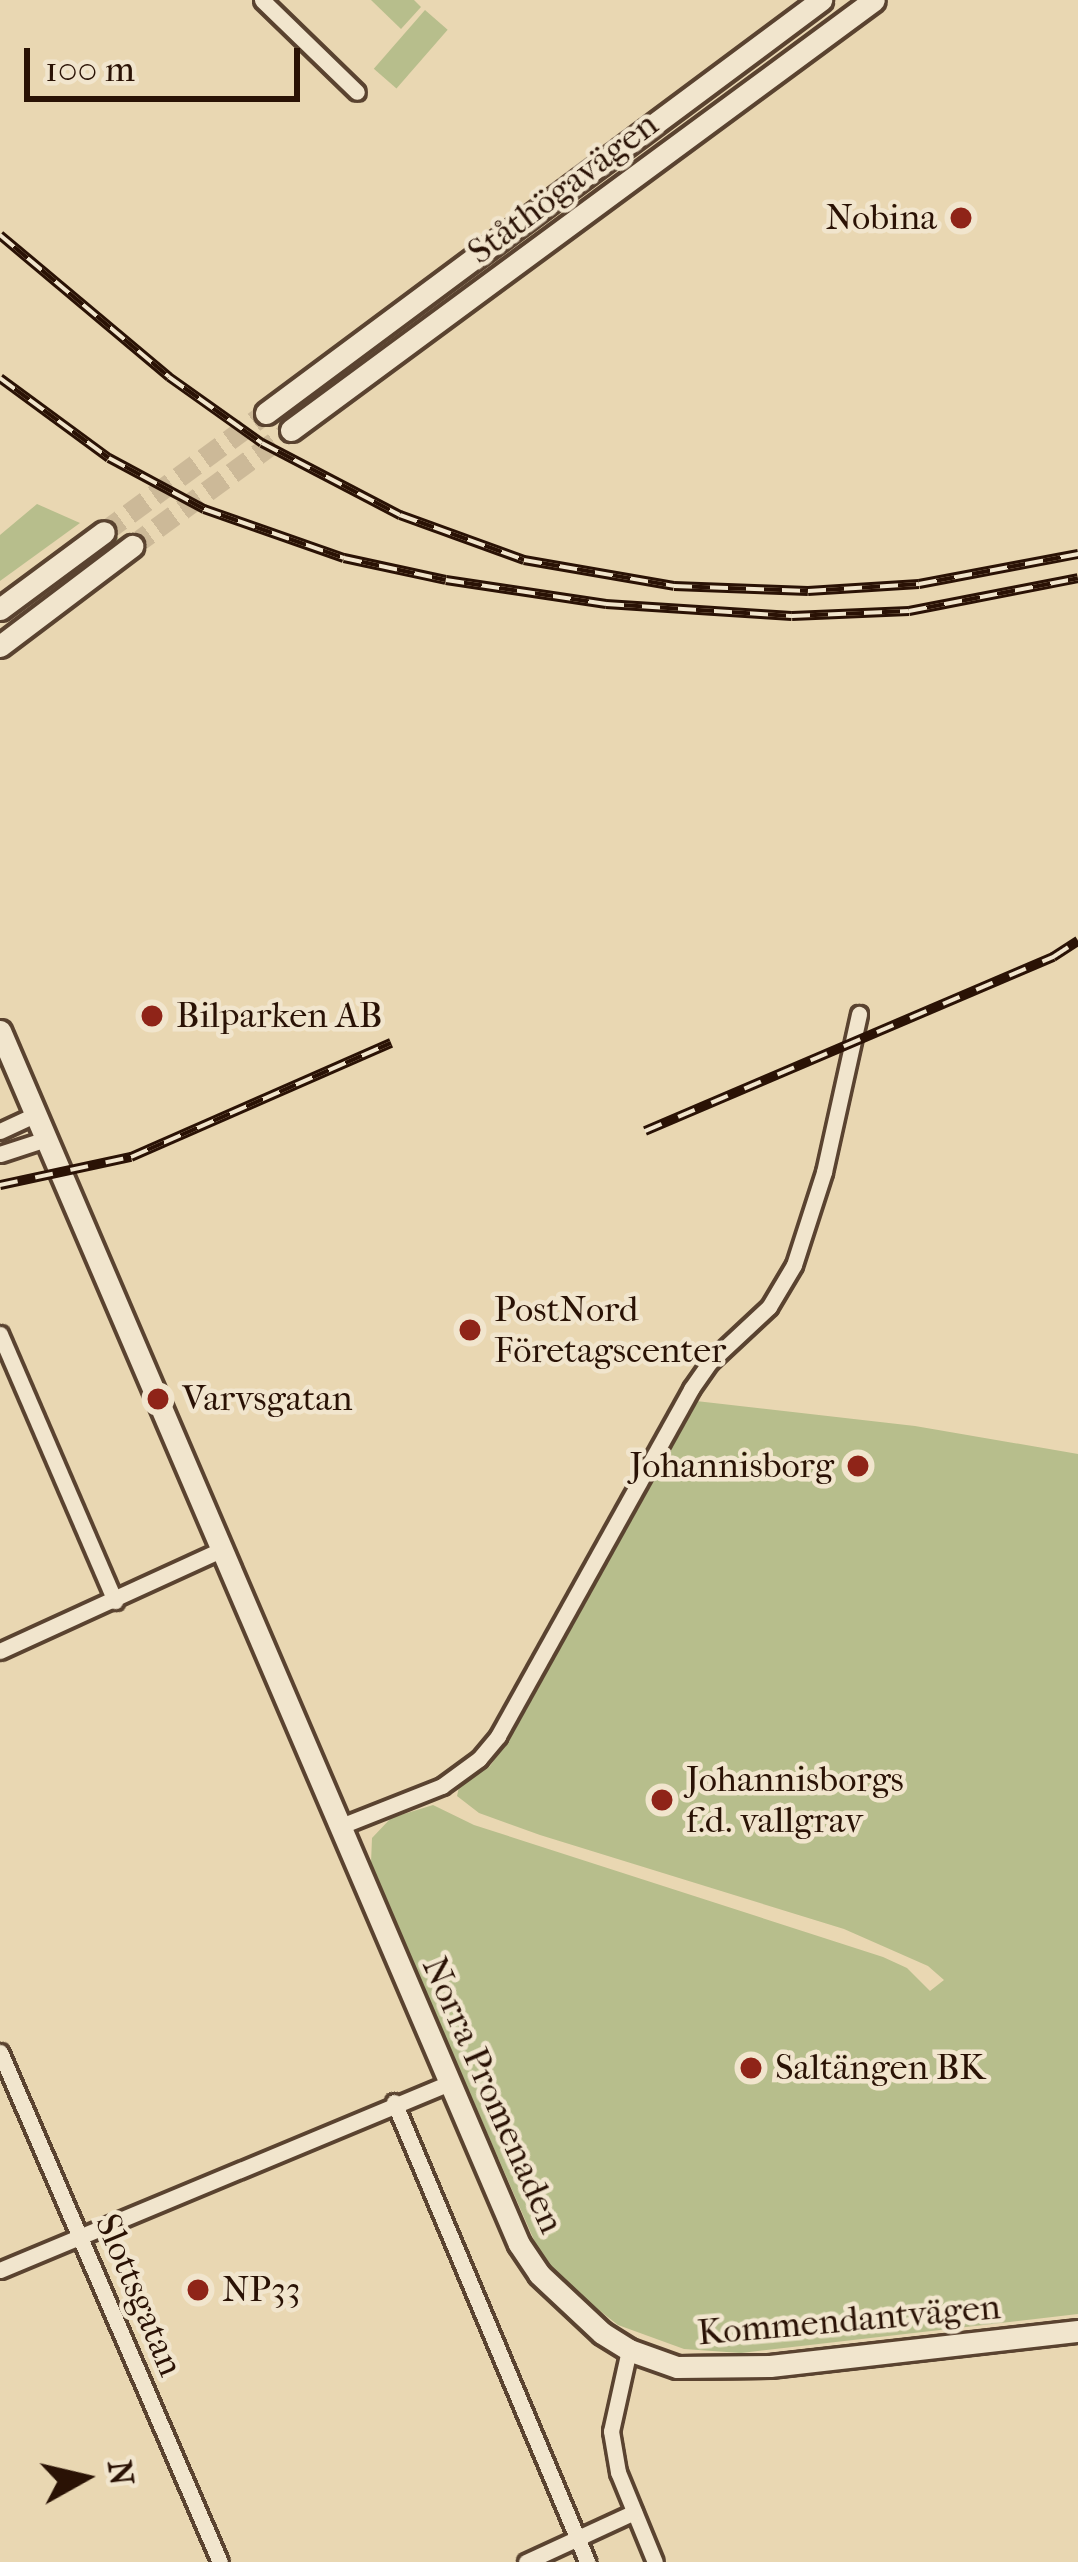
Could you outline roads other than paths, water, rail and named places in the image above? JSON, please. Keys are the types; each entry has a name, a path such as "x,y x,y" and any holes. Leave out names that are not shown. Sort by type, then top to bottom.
{"street":[{"path":"262,0 357,92"},
{"name":"Ståthögavägen","path":"266,412 821,0"},
{"name":"Ståthögavägen","path":"291,430 874,0"},
{"path":"0,609 104,532"},
{"path":"0,646 132,547"},
{"path":"341,1826 442,1786 467,1770 498,1736 685,1400 710,1362 769,1307 794,1265 824,1172 860,1014"},
{"name":"Norra Promenaden","path":"0,1031 519,2244 571,2307 629,2350"},
{"path":"0,1130 35,1115"},
{"path":"0,1154 46,1139"},
{"path":"0,1334 115,1600"},
{"path":"0,1652 224,1550"},
{"name":"Slottsgatan","path":"0,2052 220,2562"},
{"path":"0,2270 340,2129 394,2102 449,2083"},
{"path":"394,2102 587,2562"},
{"name":"Kommendantvägen","path":"629,2350 677,2367 711,2369 1078,2331"},
{"path":"629,2350 611,2431 634,2512 655,2562"},
{"path":"526,2562 634,2512"}],"tunnel":[{"path":"104,532 266,413"},
{"path":"132,546 291,430"}],"railway":[{"path":"0,235 169,377 262,443 400,515 524,560 674,586 808,591 919,584 1078,554"},
{"path":"0,378 109,458 204,509 344,558 446,580 606,604 792,616 909,611 1078,578"},
{"path":"645,1131 1053,957 1078,941"},
{"path":"0,1185 131,1157 391,1043"}],"place":[{"name":"Nobina","path":"961,218"},
{"name":"Bilparken AB","path":"152,1016"},
{"name":"PostNord Företagscenter","path":"470,1330"},
{"name":"Varvsgatan","path":"158,1399"},
{"name":"Johannisborg","path":"858,1466"},
{"name":"Johannisborgs f.d. vallgrav","path":"662,1800"},
{"name":"Saltängen BK","path":"751,2068"},
{"name":"NP33","path":"198,2290"}]}
